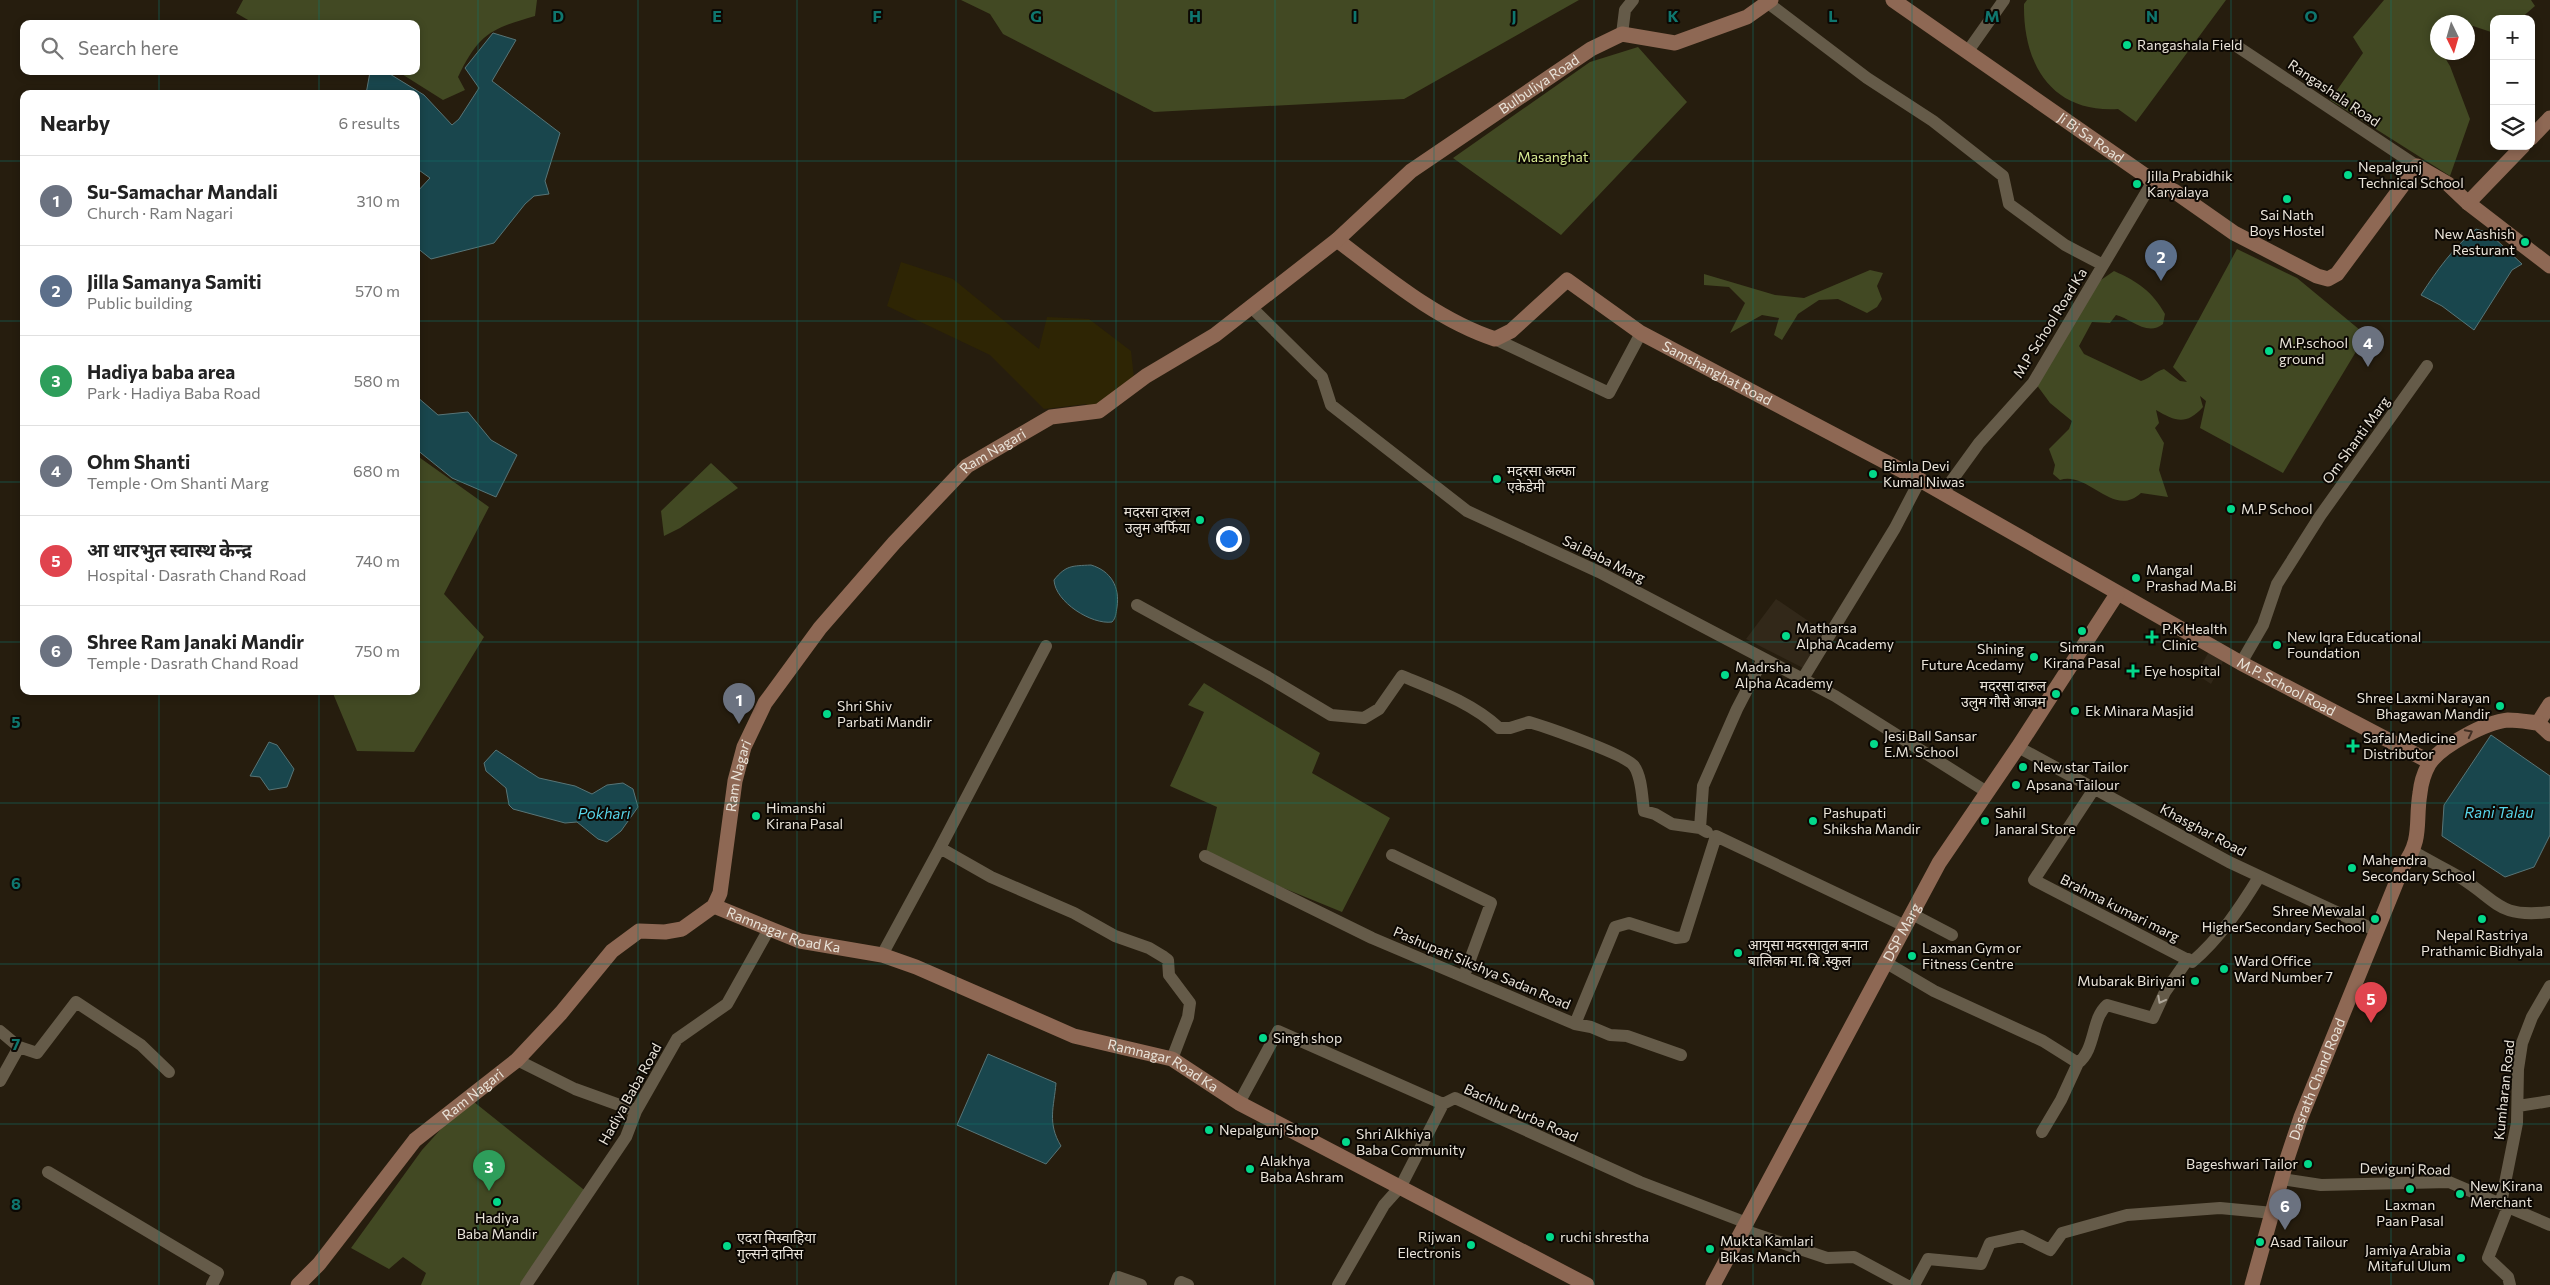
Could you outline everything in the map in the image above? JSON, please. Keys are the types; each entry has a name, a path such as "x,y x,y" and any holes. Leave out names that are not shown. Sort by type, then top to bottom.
{"main road":[{"name":"Ji Bi Sa Road","path":"1893,0 2153,181 2174,191 2234,233 2317,276 2328,279 2337,274 2417,166"},
{"path":"1622,34 1675,43 1747,17 1769,2"},
{"name":"Bulbuliya Road","path":"1337,240 1411,171 1591,50 1622,34"},
{"path":"2535,134 2550,118"},
{"path":"2468,204 2519,150"},
{"path":"2417,166 2448,184 2468,204 2550,266"},
{"path":"1337,240 1398,286 1468,330 1496,339"},
{"name":"Ram Nagari","path":"298,1285 319,1264 415,1140 517,1060 561,1013 612,952 639,931 665,932 682,929 714,906 720,893 735,781 744,746 765,703 820,628 894,543 967,466 1051,417 1099,411 1146,376 1215,335 1337,240"},
{"name":"Samshanghat Road","path":"1496,339 1511,331 1568,280 1641,333 1920,480 2117,594"},
{"name":"M.P. School Road","path":"2117,594 2241,663 2430,762"},
{"name":"DSP Marg","path":"1713,1285 1939,863 2018,747 2117,594"},
{"path":"2538,723 2550,704"},
{"path":"2414,852 2418,835 2419,795 2423,776 2430,762 2468,732 2507,720 2538,723 2550,734"},
{"name":"Dasrath Chand Road","path":"2252,1285 2301,1117 2404,866 2414,852"},
{"name":"Ramnagar Road Ka","path":"714,906 800,941 882,956 916,967 1074,1036 1172,1059 1239,1103 1401,1186 1587,1285"}],"street":[{"path":"1622,34 1625,10 1633,0"},
{"path":"1968,51 2004,0"},
{"path":"1769,2 1867,78 1933,121 2003,176 2009,204 2065,245 2103,264"},
{"name":"Rangashala Road","path":"2235,45 2417,166"},
{"name":"M.P School Road Ka","path":"1942,494 1979,443 2033,383 2153,181"},
{"name":"Sai Baba Marg","path":"1250,306 1322,377 1331,405 1467,511 1599,572 1835,696 1987,792"},
{"path":"1496,339 1609,394 1641,333"},
{"name":"Om Shanti Marg","path":"2241,663 2263,624 2277,584 2320,516 2427,366"},
{"path":"1802,680 1895,528 1920,480"},
{"path":"1137,605 1266,676 1331,715 1364,718 1379,709 1402,676 1459,700 1476,713 1487,717 1499,728 1510,728 1528,722 1630,761 1635,767 1644,811 1655,814 1672,824 1700,828 1908,919 1952,935"},
{"path":"882,956 1046,646"},
{"path":"1700,828 1703,786 1737,709 1763,659"},
{"name":"Khasghar Road","path":"2018,747 2259,877 2378,931"},
{"name":"Brahma kumari marg","path":"2094,789 2034,880 2192,962 2219,935 2242,905 2259,877"},
{"name":"Pashupati Sikshya Sadan Road","path":"1205,856 1372,938 1575,1024 1615,927 1629,923 1676,938 1684,937 1716,836"},
{"path":"940,848 991,877 1074,914 1115,936 1149,948 1168,960 1169,976 1190,1003 1188,1017 1172,1059"},
{"path":"2414,852 2462,879 2500,908 2527,914 2550,912"},
{"path":"1392,855 1492,904 1464,976"},
{"name":"Hadiya Baba Road","path":"526,1285 626,1137 636,1111 677,1039 727,1004 769,929"},
{"path":"2042,1132 2062,1100 2078,1063 2089,1044 2100,1012 2107,1005 2153,1018 2165,992 2188,960"},
{"path":"1885,962 1934,991 2043,1040 2078,1063"},
{"name":"Kumharan Road","path":"2510,1285 2508,1277 2488,1258 2504,1205 2518,1123 2522,1043 2532,1017 2550,986"},
{"path":"0,1031 19,1047 37,1053 76,1002 141,1045 169,1072"},
{"path":"1575,1024 1591,1027 1610,1035 1627,1036 1681,1055"},
{"name":"Bachhu Purba Road","path":"1239,1103 1278,1031 1443,1104 1455,1098 1640,1182 1745,1227"},
{"path":"0,1081 19,1047"},
{"path":"517,1060 575,1089 636,1111"},
{"path":"2518,1106 2550,1101"},
{"path":"1338,1285 1384,1205 1401,1186 1443,1104"},
{"path":"48,1172 218,1273 212,1285"},
{"name":"Devigunj Road","path":"2282,1179 2321,1184 2449,1182 2550,1225"},
{"path":"1914,1285 1928,1259 1981,1264 1990,1243 2022,1236 2050,1250 2062,1233 2127,1216 2220,1208 2273,1213"},
{"path":"1745,1227 1827,1258 1854,1257 1906,1285"},
{"path":"1115,1285 1118,1277 1141,1285"},
{"path":"1180,1285 1181,1282 1188,1285"}],"shaded area":[{"name":"Matharsa Alpha Academy","path":"1776,599 1826,633 1805,669 1746,639"},
{"path":"2210,650 2224,660 2211,684 2196,674"}],"green space":[{"path":"243,0 537,0 535,16 496,30 480,42 465,63 458,77 465,90 443,100 403,75 420,75 420,20 248,20 236,13"},
{"path":"961,0 1579,0 1404,99 1154,112 1003,34 990,14"},
{"path":"2027,0 2226,0 2136,122 2118,109 2095,108 2075,103 2059,94 2046,81 2036,65 2029,47 2025,26 2024,4"},
{"path":"2384,0 2531,0 2535,6 2525,15 2490,15 2490,32 2475,27 2475,15 2430,15 2430,60 2446,60 2470,119 2450,176 2330,100 2363,53 2353,37"},
{"name":"Masanghat","path":"1638,47 1687,102 1561,235 1453,158 1590,62"},
{"path":"2237,249 2297,278 2366,335 2283,473 2200,428 2206,401 2200,396 2203,407 2186,419 2175,419 2156,410 2159,423 2155,428 2164,443 2159,470 2168,497 2141,493 2131,500 2121,501 2111,498 2081,482 2071,479 2060,480 2053,474 2055,465 2049,449 2069,429 2072,421 2050,403 2036,384 2098,282 2114,271 2137,283 2150,293 2165,314 2163,324 2151,328 2139,326 2116,315 2110,323 2092,322 2079,346 2084,354 2141,381 2164,369 2180,381 2187,382 2173,367"},
{"path":"1870,270 1883,273 1877,286 1882,299 1877,307 1867,313 1838,299 1819,300 1798,314 1782,340 1774,335 1779,318 1762,315 1730,333 1745,303 1729,287 1704,285 1704,274 1775,295 1804,298"},
{"path":"420,458 489,507 444,594 484,637 414,752 357,751 334,695 420,695"},
{"path":"711,463 738,488 680,528 664,536 661,511"},
{"path":"1204,683 1320,753 1312,773 1390,818 1342,912 1205,856 1217,807 1170,786 1204,712 1188,705"},
{"path":"469,1098 588,1193 529,1285 421,1285 426,1273 403,1257 389,1269 351,1248 422,1150"}],"sand":[{"path":"901,262 953,279 1039,349 1047,317 1089,319 1131,351 1134,378 1088,413 1086,404 1044,409 990,355 887,306"}],"water":[{"path":"493,33 516,40 492,81 560,133 545,181 549,194 534,196 525,204 494,243 431,259 420,250 420,189 430,178 420,171 420,93 452,125 459,119 479,88 465,68"},
{"path":"369,75 392,75 416,90 367,90"},
{"path":"2476,229 2489,233 2522,264 2512,270 2474,330 2442,306 2421,295 2446,260"},
{"path":"420,399 438,415 468,412 491,440 517,455 496,497 452,478 420,452"},
{"path":"1091,565 1104,571 1113,581 1118,600 1115,617 1112,622 1095,620 1085,616 1068,604 1056,588 1054,580 1062,571 1074,566"},
{"name":"Rani Talau","path":"2491,735 2550,776 2550,835 2534,867 2505,877 2442,836 2444,805"},
{"path":"269,742 277,745 294,769 287,787 269,790 260,777 250,776"},
{"name":"Pokhari","path":"496,750 539,778 575,786 592,794 607,785 623,783 633,789 638,807 621,831 607,842 598,839 577,822 565,823 513,809 509,805 506,788 486,771 484,763"},
{"path":"988,1054 1056,1083 1053,1122 1054,1130 1061,1146 1046,1164 957,1125"}],"place":[{"name":"Rangashala Field","path":"2127,45"},
{"name":"Nepalgunj Technical School","path":"2348,175"},
{"name":"Jilla Prabidhik Karyalaya","path":"2137,184"},
{"name":"Sai Nath Boys Hostel","path":"2287,199"},
{"name":"New Aashish Resturant","path":"2525,242"},
{"name":"Jilla Samanya Samiti","path":"2161,281"},
{"name":"M.P.school ground","path":"2269,351"},
{"name":"Ohm Shanti","path":"2368,367"},
{"name":"Bimla Devi Kumal Niwas","path":"1873,474"},
{"name":"मदरसा अल्फा एकेडेमी","path":"1497,479"},
{"name":"M.P School","path":"2231,509"},
{"name":"मदरसा दारुल उलुम अर्फिया","path":"1200,520"},
{"name":"Mangal Prashad Ma.Bi","path":"2136,578"},
{"name":"Simran Kirana Pasal","path":"2082,631"},
{"name":"Matharsa Alpha Academy","path":"1786,636"},
{"name":"P.K Health Clinic","path":"2152,637"},
{"name":"New Iqra Educational Foundation","path":"2277,645"},
{"name":"Shining Future Acedamy","path":"2034,657"},
{"name":"Eye hospital","path":"2133,671"},
{"name":"Madrsha Alpha Academy","path":"1725,675"},
{"name":"मदरसा दारुल उलुम गाैसे आजम","path":"2056,694"},
{"name":"Shree Laxmi Narayan Bhagawan Mandir","path":"2500,706"},
{"name":"Ek Minara Masjid","path":"2075,711"},
{"name":"Shri Shiv Parbati Mandir","path":"827,714"},
{"name":"Su-Samachar Mandali","path":"739,724"},
{"name":"Jesi Ball Sansar E.M. School","path":"1874,744"},
{"name":"Safal Medicine Distributor","path":"2353,746"},
{"name":"New star Tailor","path":"2023,767"},
{"name":"Apsana Tailour","path":"2016,785"},
{"name":"Himanshi Kirana Pasal","path":"756,816"},
{"name":"Pashupati Shiksha Mandir","path":"1813,821"},
{"name":"Sahil Janaral Store","path":"1985,821"},
{"name":"Mahendra Secondary School","path":"2352,868"},
{"name":"Shree Mewalal HigherSecondary Sechool","path":"2375,919"},
{"name":"Nepal Rastriya Prathamic Bidhyala","path":"2482,919"},
{"name":"आयुसा मदरसातुल बनात बालिका मा. बि .स्कुल","path":"1738,953"},
{"name":"Laxman Gym or Fitness Centre","path":"1912,956"},
{"name":"Ward Office Ward Number 7","path":"2224,969"},
{"name":"Mubarak Biriyani","path":"2195,981"},
{"name":"आ धारभुत स्वास्थ केन्द्र","path":"2371,1023"},
{"name":"Singh shop","path":"1263,1038"},
{"name":"Nepalgunj Shop","path":"1209,1130"},
{"name":"Shri Alkhiya Baba Community","path":"1346,1142"},
{"name":"Bageshwari Tailor","path":"2308,1164"},
{"name":"Alakhya Baba Ashram","path":"1250,1169"},
{"name":"Laxman Paan Pasal","path":"2410,1189"},
{"name":"Hadiya baba area","path":"489,1191"},
{"name":"New Kirana Merchant","path":"2460,1194"},
{"name":"Hadiya Baba Mandir","path":"497,1202"},
{"name":"Shree Ram Janaki Mandir","path":"2285,1230"},
{"name":"ruchi shrestha","path":"1550,1237"},
{"name":"Asad Tailour","path":"2260,1242"},
{"name":"Rijwan Electronis","path":"1471,1245"},
{"name":"एदरा मिस्वाहिया गुल्सने दानिस","path":"727,1246"},
{"name":"Mukta Kamlari Bikas Manch","path":"1710,1249"},
{"name":"Jamiya Arabia Mitaful Ulum","path":"2461,1258"}]}
